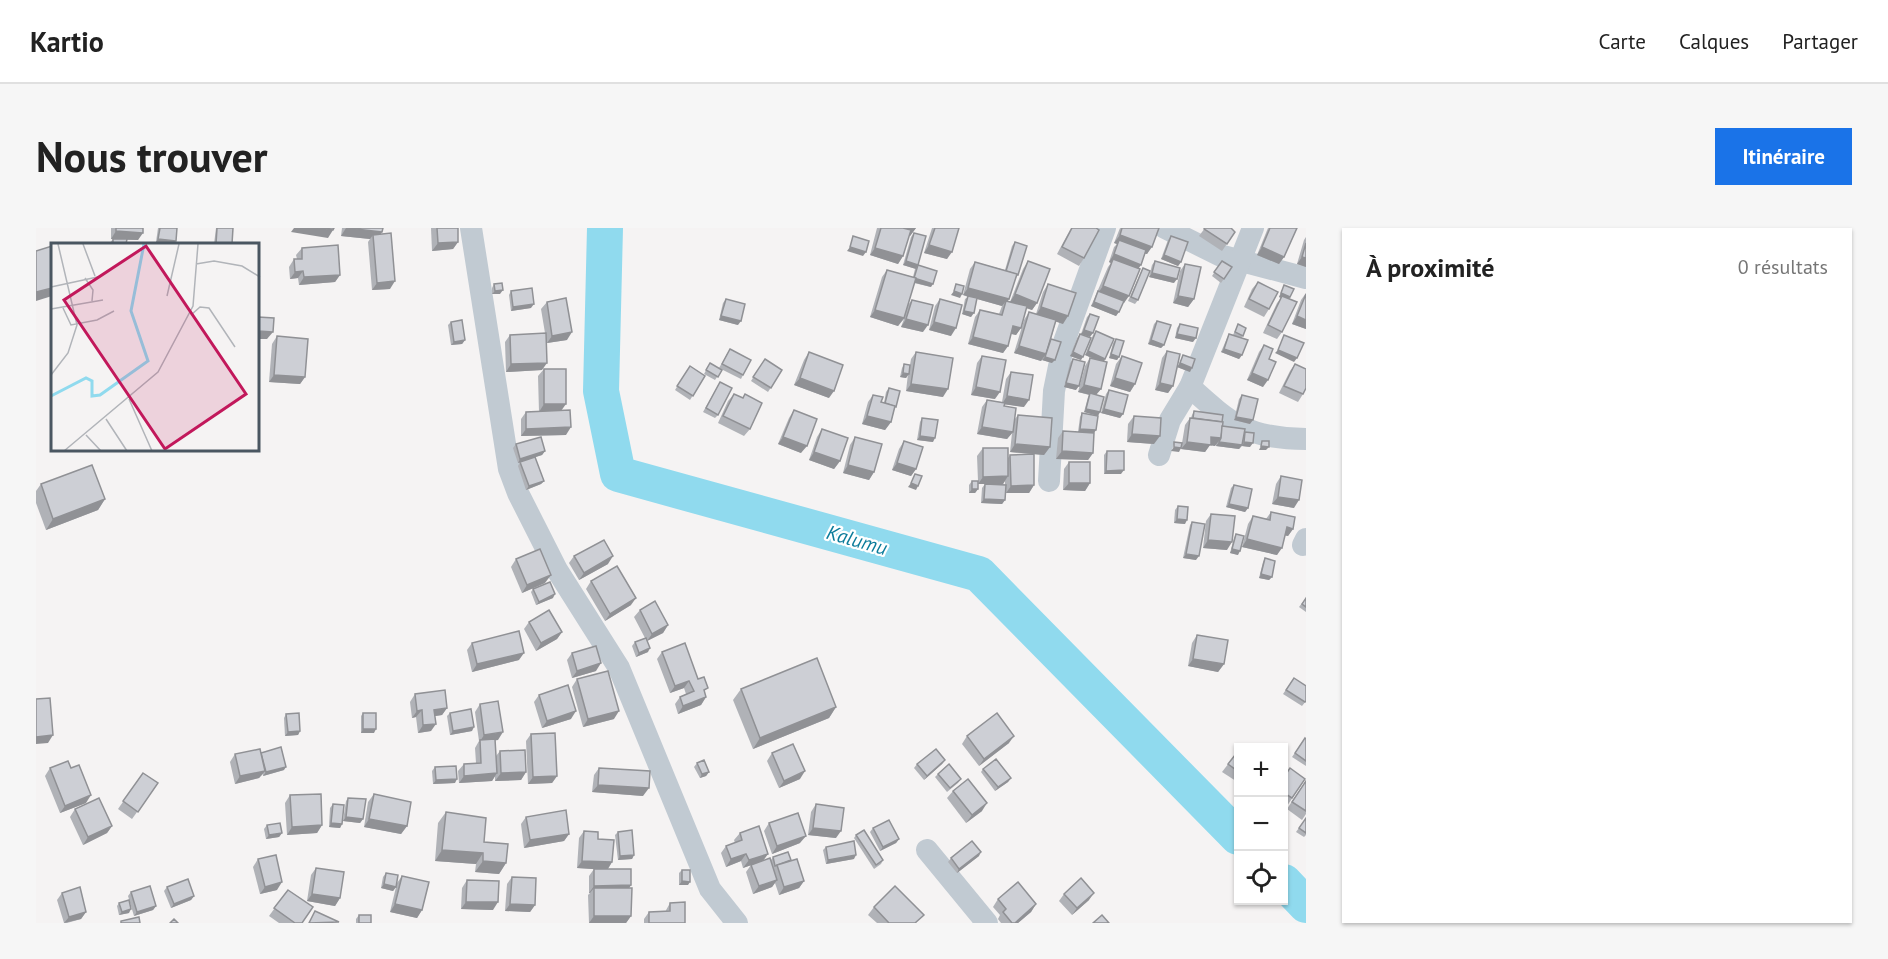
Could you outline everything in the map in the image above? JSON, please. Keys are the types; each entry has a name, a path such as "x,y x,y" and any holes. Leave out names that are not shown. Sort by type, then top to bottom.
{"street":[{"path":"471,228 509,469 518,494 557,570 619,668 710,889 720,923"},
{"path":"1049,481 1054,391 1064,342 1105,228"},
{"path":"1165,228 1238,261 1306,279"},
{"path":"1159,455 1170,420 1190,387 1253,228"},
{"path":"1190,387 1240,428 1267,436 1306,439"},
{"path":"927,850 987,923"},
{"path":"710,889 737,923"}],"building":[{"path":"116,228 143,228 143,233 116,231"},
{"path":"160,228 177,228 176,241 158,239"},
{"path":"217,228 233,228 232,243 216,243"},
{"path":"347,228 383,228 382,232"},
{"path":"437,228 458,228 458,242 438,243"},
{"path":"881,228 911,230 903,256 875,248"},
{"path":"935,228 959,228 952,252 929,245"},
{"path":"1072,228 1099,230 1084,258 1062,247"},
{"path":"1122,228 1159,228 1152,247 1120,235"},
{"path":"1205,228 1231,228 1235,232 1227,244"},
{"path":"1270,228 1297,228 1284,257 1262,247"},
{"path":"391,233 395,281 377,283 373,235"},
{"path":"914,233 926,236 918,265 906,261"},
{"path":"853,236 869,241 866,252 850,247"},
{"path":"1171,236 1188,242 1181,262 1164,255"},
{"path":"113,239 127,239 126,243 113,243"},
{"path":"1119,240 1146,250 1141,265 1114,254"},
{"path":"1015,242 1027,246 1018,275 1006,271"},
{"path":"1306,243 1306,258 1302,257"},
{"path":"338,245 340,275 304,277 303,271 295,272 294,259 302,259 302,248"},
{"path":"51,246 51,288 36,292 36,251"},
{"path":"1113,259 1140,269 1129,296 1103,286"},
{"path":"1028,261 1050,269 1037,303 1015,294"},
{"path":"1155,261 1180,268 1177,279 1152,273"},
{"path":"1222,261 1232,267 1224,279 1214,272"},
{"path":"975,262 1017,274 1009,299 968,288"},
{"path":"1185,264 1201,267 1194,299 1178,296"},
{"path":"918,265 937,271 933,284 914,278"},
{"path":"1143,268 1150,271 1138,300 1131,297"},
{"path":"887,270 916,278 904,318 875,310"},
{"path":"1258,282 1278,292 1269,309 1249,299"},
{"path":"502,283 503,290 495,291 494,284"},
{"path":"956,284 964,286 962,294 954,291"},
{"path":"1048,284 1076,293 1068,316 1041,307"},
{"path":"1284,285 1294,289 1290,297 1281,293"},
{"path":"532,288 534,304 513,307 511,291"},
{"path":"1098,291 1124,301 1119,312 1094,302"},
{"path":"1306,294 1306,320 1297,316"},
{"path":"968,296 977,298 974,313 964,311"},
{"path":"1282,296 1297,302 1282,332 1268,325"},
{"path":"566,298 572,332 552,336 547,302"},
{"path":"726,299 745,304 741,321 721,316"},
{"path":"940,299 962,305 956,328 934,322"},
{"path":"912,300 933,305 928,325 906,319"},
{"path":"1006,301 1027,306 1021,328 1013,326 1008,346 973,337 980,310 1002,315"},
{"path":"1029,312 1056,320 1046,354 1019,346"},
{"path":"1090,314 1099,317 1093,333 1084,330"},
{"path":"260,317 274,318 273,332 260,331"},
{"path":"462,320 465,340 454,342 451,322"},
{"path":"1157,321 1171,325 1164,345 1151,340"},
{"path":"1180,324 1198,328 1196,338 1177,334"},
{"path":"1238,324 1246,328 1243,336 1235,332"},
{"path":"1096,331 1114,339 1105,359 1088,351"},
{"path":"546,333 547,363 511,364 510,335"},
{"path":"1080,334 1091,338 1083,357 1073,352"},
{"path":"1229,334 1248,340 1242,355 1224,349"},
{"path":"1284,335 1304,343 1297,358 1278,350"},
{"path":"277,336 308,339 305,377 274,375"},
{"path":"1051,339 1061,342 1055,360 1045,357"},
{"path":"1116,339 1124,341 1119,357 1111,354"},
{"path":"1264,345 1273,349 1269,359 1276,362 1268,380 1252,373"},
{"path":"730,349 751,360 743,375 722,364"},
{"path":"1167,351 1180,354 1173,386 1160,383"},
{"path":"809,352 843,365 834,391 800,378"},
{"path":"916,352 953,358 948,389 911,384"},
{"path":"1183,355 1195,359 1192,368 1180,363"},
{"path":"982,356 1006,360 1000,392 976,387"},
{"path":"1122,356 1142,363 1135,384 1115,378"},
{"path":"1090,358 1107,362 1101,389 1084,385"},
{"path":"765,359 782,370 771,388 753,377"},
{"path":"1073,359 1085,362 1079,386 1066,383"},
{"path":"710,363 722,370 718,377 706,370"},
{"path":"904,364 910,365 909,374 903,373"},
{"path":"1295,364 1306,369 1306,388 1303,394 1284,386"},
{"path":"690,366 705,376 693,396 677,386"},
{"path":"544,369 566,369 566,404 544,404"},
{"path":"1011,372 1033,375 1029,400 1007,396"},
{"path":"720,382 732,388 718,415 706,408"},
{"path":"889,388 900,391 896,407 885,403"},
{"path":"1109,390 1128,395 1123,414 1104,409"},
{"path":"1090,393 1104,397 1100,412 1086,409"},
{"path":"734,394 743,398 745,394 762,403 750,429 723,416"},
{"path":"873,395 883,397 881,402 895,406 891,422 867,416"},
{"path":"1242,395 1258,399 1253,420 1236,417"},
{"path":"987,400 1005,403 1004,406 1016,408 1013,432 982,427"},
{"path":"570,410 571,427 526,429 526,412"},
{"path":"794,410 817,419 807,446 783,437"},
{"path":"1194,411 1223,415 1222,422 1193,418"},
{"path":"1082,413 1098,416 1096,430 1080,429"},
{"path":"1018,415 1052,418 1050,447 1015,444"},
{"path":"1134,416 1161,418 1160,436 1132,434"},
{"path":"922,418 938,420 935,438 920,436"},
{"path":"1190,418 1223,422 1221,438 1211,437 1211,445 1187,442"},
{"path":"1222,426 1245,429 1242,445 1219,442"},
{"path":"822,429 848,438 840,461 814,452"},
{"path":"1063,431 1094,433 1093,453 1062,451"},
{"path":"1245,432 1254,433 1253,443 1244,442"},
{"path":"541,437 545,451 520,459 516,444"},
{"path":"855,437 882,444 874,472 848,465"},
{"path":"904,441 923,447 916,469 897,463"},
{"path":"1262,441 1269,441 1269,447 1261,446"},
{"path":"1174,442 1182,443 1181,448 1174,447"},
{"path":"983,448 1008,448 1008,476 983,477"},
{"path":"1107,451 1124,451 1124,470 1106,471"},
{"path":"1034,454 1034,485 1011,486 1010,455"},
{"path":"535,457 544,481 529,486 520,462"},
{"path":"1069,462 1090,462 1090,483 1069,483"},
{"path":"92,465 105,499 53,519 41,484"},
{"path":"915,474 922,476 918,486 911,483"},
{"path":"1281,476 1302,480 1299,500 1278,497"},
{"path":"972,481 978,481 978,489 972,489"},
{"path":"985,484 1006,485 1005,500 984,499"},
{"path":"1234,485 1252,489 1248,508 1229,504"},
{"path":"1178,506 1188,507 1187,520 1177,519"},
{"path":"1271,512 1295,517 1293,529 1287,527 1282,548 1247,539 1253,516 1270,520"},
{"path":"1211,514 1235,516 1232,542 1208,540"},
{"path":"1192,522 1205,524 1199,556 1186,554"},
{"path":"1236,534 1244,536 1240,551 1232,549"},
{"path":"604,540 613,556 584,573 574,556"},
{"path":"540,549 551,575 527,585 516,559"},
{"path":"1265,558 1275,561 1272,577 1261,574"},
{"path":"617,566 636,598 610,614 591,581"},
{"path":"550,582 555,594 539,602 533,589"},
{"path":"655,601 668,625 652,634 640,610"},
{"path":"549,610 562,632 541,643 529,622"},
{"path":"519,631 524,653 477,664 472,643"},
{"path":"1197,635 1228,640 1224,664 1193,659"},
{"path":"646,638 650,648 639,653 635,642"},
{"path":"685,643 698,679 704,677 708,688 704,690 706,697 683,706 680,697 694,691 689,681 675,686 662,652"},
{"path":"596,646 601,663 577,671 572,653"},
{"path":"817,658 836,707 760,738 741,689"},
{"path":"608,671 619,711 588,719 577,679"},
{"path":"1294,678 1306,686 1305,702 1286,690"},
{"path":"568,685 576,711 547,721 539,695"},
{"path":"445,690 447,708 434,710 436,724 423,725 422,710 417,711 415,694"},
{"path":"50,698 53,735 36,737 36,699"},
{"path":"498,701 503,732 484,735 480,704"},
{"path":"471,709 474,727 453,731 450,713"},
{"path":"299,713 300,731 288,732 286,714"},
{"path":"363,713 376,713 376,729 363,729"},
{"path":"997,713 1014,736 984,759 967,736"},
{"path":"555,733 557,776 533,777 531,734"},
{"path":"495,739 497,773 464,776 464,764 481,763 480,740"},
{"path":"1306,739 1306,761 1295,753"},
{"path":"793,744 805,771 784,781 772,753"},
{"path":"281,747 286,767 266,772 261,753"},
{"path":"260,749 265,771 240,776 235,754"},
{"path":"936,749 945,760 927,776 917,764"},
{"path":"525,750 526,772 501,773 500,751"},
{"path":"1234,756 1234,768 1228,764"},
{"path":"996,759 1011,778 998,787 983,769"},
{"path":"704,760 709,772 702,774 697,763"},
{"path":"68,761 71,768 79,765 91,795 65,806 50,768"},
{"path":"949,764 961,779 950,788 938,774"},
{"path":"456,766 457,779 436,780 435,767"},
{"path":"599,768 650,771 649,788 598,785"},
{"path":"1290,768 1305,779 1292,798 1288,796"},
{"path":"143,773 158,783 138,812 123,801"},
{"path":"968,779 987,803 972,815 953,791"},
{"path":"1306,781 1306,811 1292,802"},
{"path":"321,794 322,825 292,827 290,795"},
{"path":"374,794 411,802 407,826 369,819"},
{"path":"99,798 112,826 88,837 75,809"},
{"path":"348,798 366,799 363,819 346,817"},
{"path":"333,804 344,805 342,824 331,823"},
{"path":"816,804 844,808 841,831 813,828"},
{"path":"566,810 569,834 530,840 526,817"},
{"path":"446,812 486,818 484,842 508,844 506,863 483,861 483,853 442,850"},
{"path":"798,813 806,836 777,846 769,823"},
{"path":"1306,818 1306,833 1299,828"},
{"path":"889,820 899,839 883,847 873,828"},
{"path":"280,823 282,833 269,835 267,825"},
{"path":"759,826 768,854 749,860 746,854 731,859 726,846 742,840 740,833"},
{"path":"632,830 634,855 620,856 618,832"},
{"path":"864,830 883,860 876,865 856,835"},
{"path":"584,831 598,832 598,839 614,840 612,862 582,861"},
{"path":"854,841 856,855 828,860 826,847"},
{"path":"972,841 981,852 959,869 951,858"},
{"path":"788,852 791,860 775,866 773,857"},
{"path":"276,855 282,882 265,887 258,859"},
{"path":"770,858 777,880 759,886 751,865"},
{"path":"797,859 804,881 784,887 777,865"},
{"path":"316,868 344,872 340,898 312,894"},
{"path":"594,869 631,869 631,885 594,886"},
{"path":"682,870 690,870 690,882 682,881"},
{"path":"386,873 398,875 396,887 384,884"},
{"path":"402,876 429,882 422,910 395,904"},
{"path":"512,877 536,878 535,905 510,904"},
{"path":"1081,878 1094,893 1077,908 1064,894"},
{"path":"188,879 194,896 174,904 167,887"},
{"path":"467,880 499,881 498,902 466,902"},
{"path":"1018,882 1036,904 1015,923 1012,923 1003,912 1006,909 998,899"},
{"path":"150,886 156,906 137,912 131,892"},
{"path":"895,886 924,915 915,923 889,923 874,907"},
{"path":"80,887 86,912 69,917 62,893"},
{"path":"594,888 632,888 631,916 594,916"},
{"path":"288,890 313,907 302,923 295,923 274,908"},
{"path":"129,900 131,909 122,912 119,903"},
{"path":"685,902 685,923 649,923 649,912 670,911 670,903"},
{"path":"315,911 339,922 309,923"},
{"path":"359,915 371,915 371,923 359,923"},
{"path":"1102,915 1109,923 1093,923"},
{"path":"139,917 140,923 121,923 121,921"}],"waterway":[{"name":"Kalumu","path":"605,228 601,391 618,474 979,574 1234,833"},
{"name":"Kalumu","path":"1288,886 1306,905"}]}
